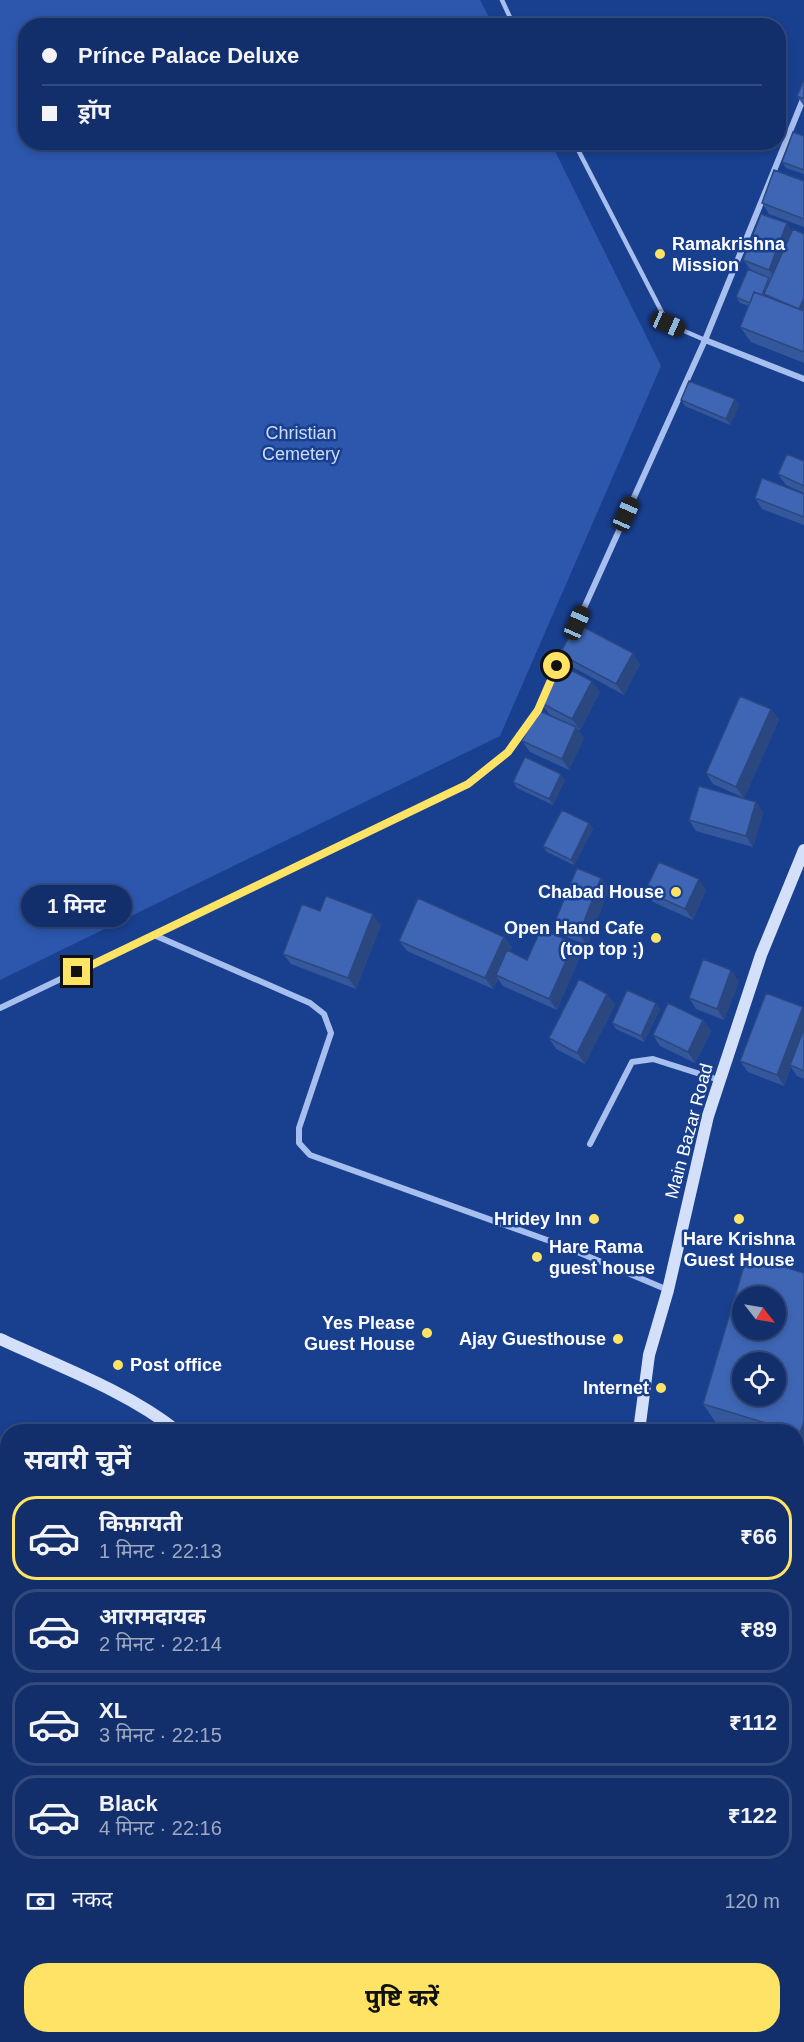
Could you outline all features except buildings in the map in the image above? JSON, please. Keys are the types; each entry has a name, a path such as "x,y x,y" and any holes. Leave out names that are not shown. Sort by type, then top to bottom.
{"street":[{"path":"786,141 804,97"},
{"path":"572,634 705,340 782,150"},
{"path":"705,340 804,380"},
{"path":"0,1008 468,784 508,752 538,710 567,645"},
{"name":"Main Bazar Road","path":"640,1424 649,1355 668,1290 708,1116 761,955 804,850"},
{"path":"154,936 310,1003 324,1014 331,1033 299,1128 299,1143 310,1155 561,1245 668,1290"},
{"path":"590,1144 632,1062 653,1059 719,1080"},
{"path":"0,1339 103,1386 168,1424"}],"lane":[{"path":"502,0 510,18"},
{"path":"578,150 668,324 705,340"}],"green space":[{"name":"Christian Cemetery","path":"0,0 480,0 489,18 18,18 18,150 554,150 661,366 500,736 0,980"}],"place":[{"name":"Ramakrishna Mission","path":"660,254"},
{"name":"Chabad House","path":"676,892"},
{"name":"Open Hand Cafe (top top ;)","path":"656,938"},
{"name":"Hridey Inn","path":"594,1219"},
{"name":"Hare Krishna Guest House","path":"739,1219"},
{"name":"Hare Rama guest house","path":"537,1257"},
{"name":"Yes Please Guest House","path":"427,1333"},
{"name":"Ajay Guesthouse","path":"618,1339"},
{"name":"Post office","path":"118,1365"},
{"name":"Internet","path":"661,1388"}],"route":[{"path":"77,972 468,784 508,752 538,710 557,666"}]}
